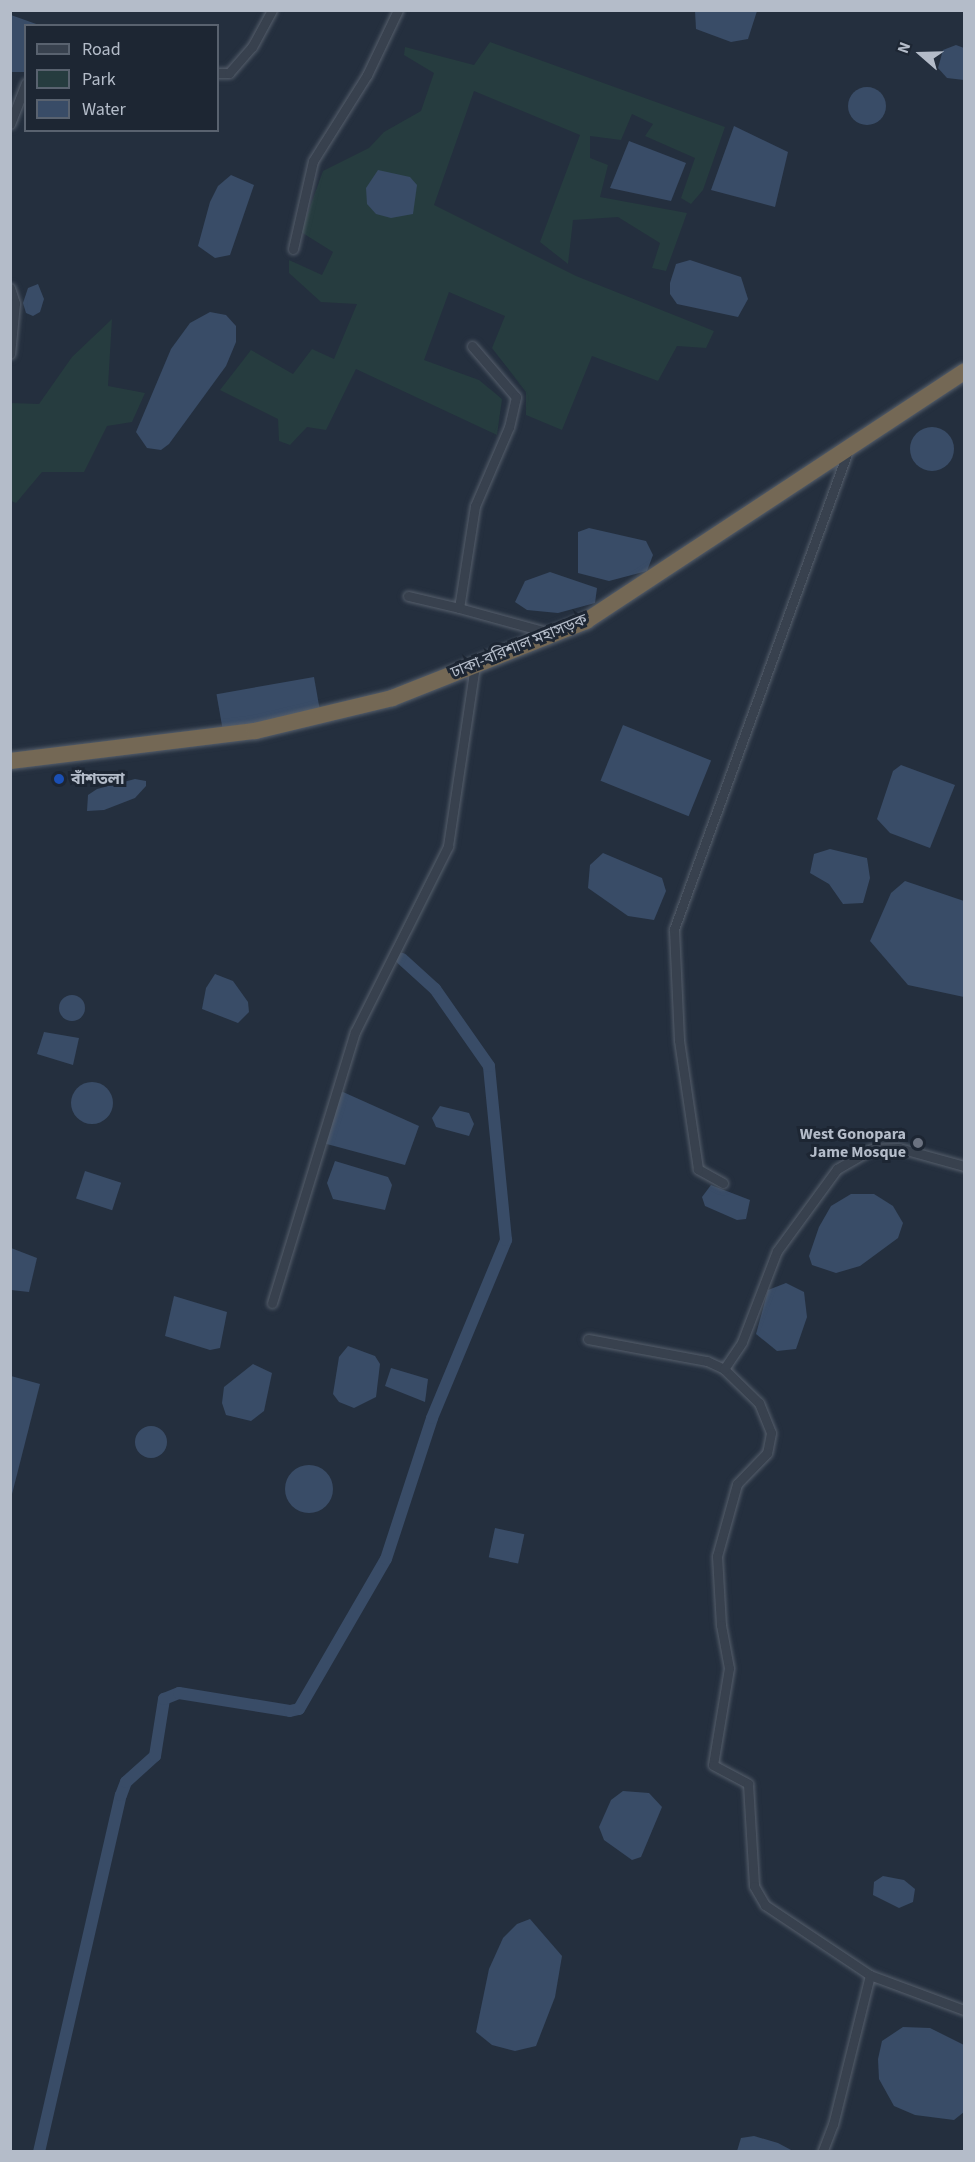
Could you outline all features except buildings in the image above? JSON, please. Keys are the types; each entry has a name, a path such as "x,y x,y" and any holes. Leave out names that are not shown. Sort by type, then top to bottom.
{"highway":[{"name":"ঢাকা-বরিশাল মহাসড়ক","path":"10,761 255,730 392,698 586,621 964,372"}],"street":[{"path":"219,73 229,73 252,47 272,10"},
{"path":"293,249 313,161 367,75 398,10"},
{"path":"10,124 24,88"},
{"path":"10,288 15,303 10,354"},
{"path":"459,608 475,506 509,427 516,397 472,346"},
{"path":"723,1183 698,1168 679,1040 674,929 850,446"},
{"path":"408,596 558,632"},
{"path":"272,1302 355,1032 448,846 475,665"},
{"path":"724,1369 742,1342 777,1251 837,1169 871,1149 899,1148 964,1166"},
{"path":"588,1339 707,1361 724,1369 759,1403 771,1433 767,1453 737,1484 717,1556 721,1625 729,1668 713,1765 748,1784 754,1886 765,1905 870,1975 964,2010"},
{"path":"822,2151 833,2124 870,1975"}],"green space":[{"path":"490,42 725,127 703,190 691,204 681,198 695,158 645,136 653,124 632,114 621,140 590,136 590,158 608,165 600,197 687,213 666,271 652,268 660,243 618,217 573,220 568,264 540,242 580,135 474,91 434,205 576,276 714,331 706,348 677,346 658,381 592,356 562,430 526,415 526,392 492,348 505,316 449,292 424,360 479,380 502,399 497,435 356,369 326,430 307,427 290,445 279,441 278,419 220,390 251,350 293,374 312,349 334,359 357,304 321,302 289,273 289,260 322,275 333,252 301,232 323,171 369,148 384,132 421,111 434,73 404,55 405,47 474,65"},
{"path":"112,319 108,386 145,393 132,422 107,426 84,472 42,472 16,503 11,501 11,403 39,404 72,357"}],"water":[{"path":"695,10 757,11 748,39 731,42 696,29"},
{"path":"11,15 36,24 24,24 24,72 11,72"},
{"path":"956,45 964,48 964,80 947,78 938,68 943,50"},
{"path":"867,87 881,92 886,106 881,120 867,125 853,120 848,106 853,92"},
{"path":"734,126 788,152 775,207 711,190"},
{"path":"629,141 686,163 671,201 610,188"},
{"path":"378,170 410,177 417,185 413,214 391,218 376,214 367,204 366,188"},
{"path":"231,175 254,185 230,255 215,258 198,246 210,202 218,186"},
{"path":"690,260 741,277 748,299 738,317 677,304 670,294 670,283 676,264"},
{"path":"38,284 44,299 40,312 33,316 26,313 23,303 28,288"},
{"path":"210,312 226,315 236,326 236,342 226,366 169,444 161,450 147,448 136,432 171,349 190,323"},
{"path":"932,427 947,434 954,449 947,464 932,471 917,464 910,449 917,434"},
{"path":"589,528 646,541 653,555 647,571 609,581 578,573 578,532"},
{"path":"550,572 597,588 595,603 558,613 527,610 515,602 525,581"},
{"path":"314,677 320,711 223,729 217,694"},
{"path":"623,725 711,761 689,816 601,781"},
{"path":"901,765 955,785 930,848 890,833 877,819 893,771"},
{"path":"135,779 146,781 146,786 135,798 104,810 87,811 88,795 97,789"},
{"path":"830,849 867,858 870,878 863,903 843,904 829,884 810,873 814,854"},
{"path":"603,853 662,878 666,891 654,920 628,916 588,888 590,865"},
{"path":"905,881 964,901 964,997 908,985 870,941 891,893"},
{"path":"215,974 233,981 248,1002 249,1012 238,1023 202,1009 206,988"},
{"path":"72,995 81,999 85,1008 81,1017 72,1021 63,1017 59,1008 63,999"},
{"path":"44,1032 79,1038 73,1065 37,1054"},
{"path":"92,1082 100,1083 107,1088 112,1095 112,1111 107,1118 100,1123 92,1124 84,1123 77,1118 72,1111 71,1103 72,1095 77,1088 84,1083"},
{"path":"343,1092 419,1126 405,1165 323,1143 338,1093"},
{"path":"440,1106 469,1113 474,1124 469,1136 436,1127 432,1118"},
{"path":"335,1161 388,1177 392,1185 385,1210 333,1199 327,1183"},
{"path":"85,1171 121,1183 112,1210 76,1199"},
{"path":"711,1185 750,1200 746,1219 737,1220 705,1206 702,1197"},
{"path":"851,1194 874,1194 893,1206 903,1223 898,1238 860,1266 836,1273 812,1265 809,1256 819,1227 831,1206"},
{"path":"11,1248 37,1258 29,1292 11,1290"},
{"path":"786,1283 804,1292 807,1317 796,1349 777,1351 756,1334 768,1290"},
{"path":"174,1296 227,1312 220,1348 210,1350 165,1336"},
{"path":"348,1346 375,1356 380,1364 376,1397 354,1408 339,1402 333,1394 339,1357"},
{"path":"253,1364 272,1373 264,1411 251,1421 226,1415 222,1403 224,1387"},
{"path":"391,1368 428,1379 425,1402 385,1386"},
{"path":"10,1376 40,1384 11,1498"},
{"path":"151,1426 163,1430 167,1442 163,1454 151,1458 139,1454 135,1442 139,1430"},
{"path":"304,1465 314,1465 326,1472 333,1484 333,1494 326,1506 314,1513 304,1513 289,1502 285,1494 285,1484 296,1469"},
{"path":"495,1528 524,1534 518,1564 489,1557"},
{"path":"623,1791 649,1793 662,1807 641,1857 632,1860 604,1840 599,1827 611,1800"},
{"path":"883,1876 904,1880 915,1889 913,1902 899,1908 873,1895 874,1882"},
{"path":"530,1919 562,1956 555,1997 536,2046 515,2051 492,2045 476,2032 489,1969 503,1938 517,1924"},
{"path":"903,2027 930,2028 964,2045 964,2112 954,2120 915,2115 894,2106 879,2079 878,2059 882,2041"},
{"path":"754,2136 778,2143 793,2151 737,2151 741,2138"}],"waterway":[{"path":"39,2152 121,1795 126,1782 155,1756 164,1699 179,1693 290,1711 299,1709 386,1559 432,1418 506,1240 489,1066 435,989 402,959"}],"place":[{"name":"বাঁশতলা","path":"59,779"},
{"name":"West Gonopara Jame Mosque","path":"918,1143"}]}
